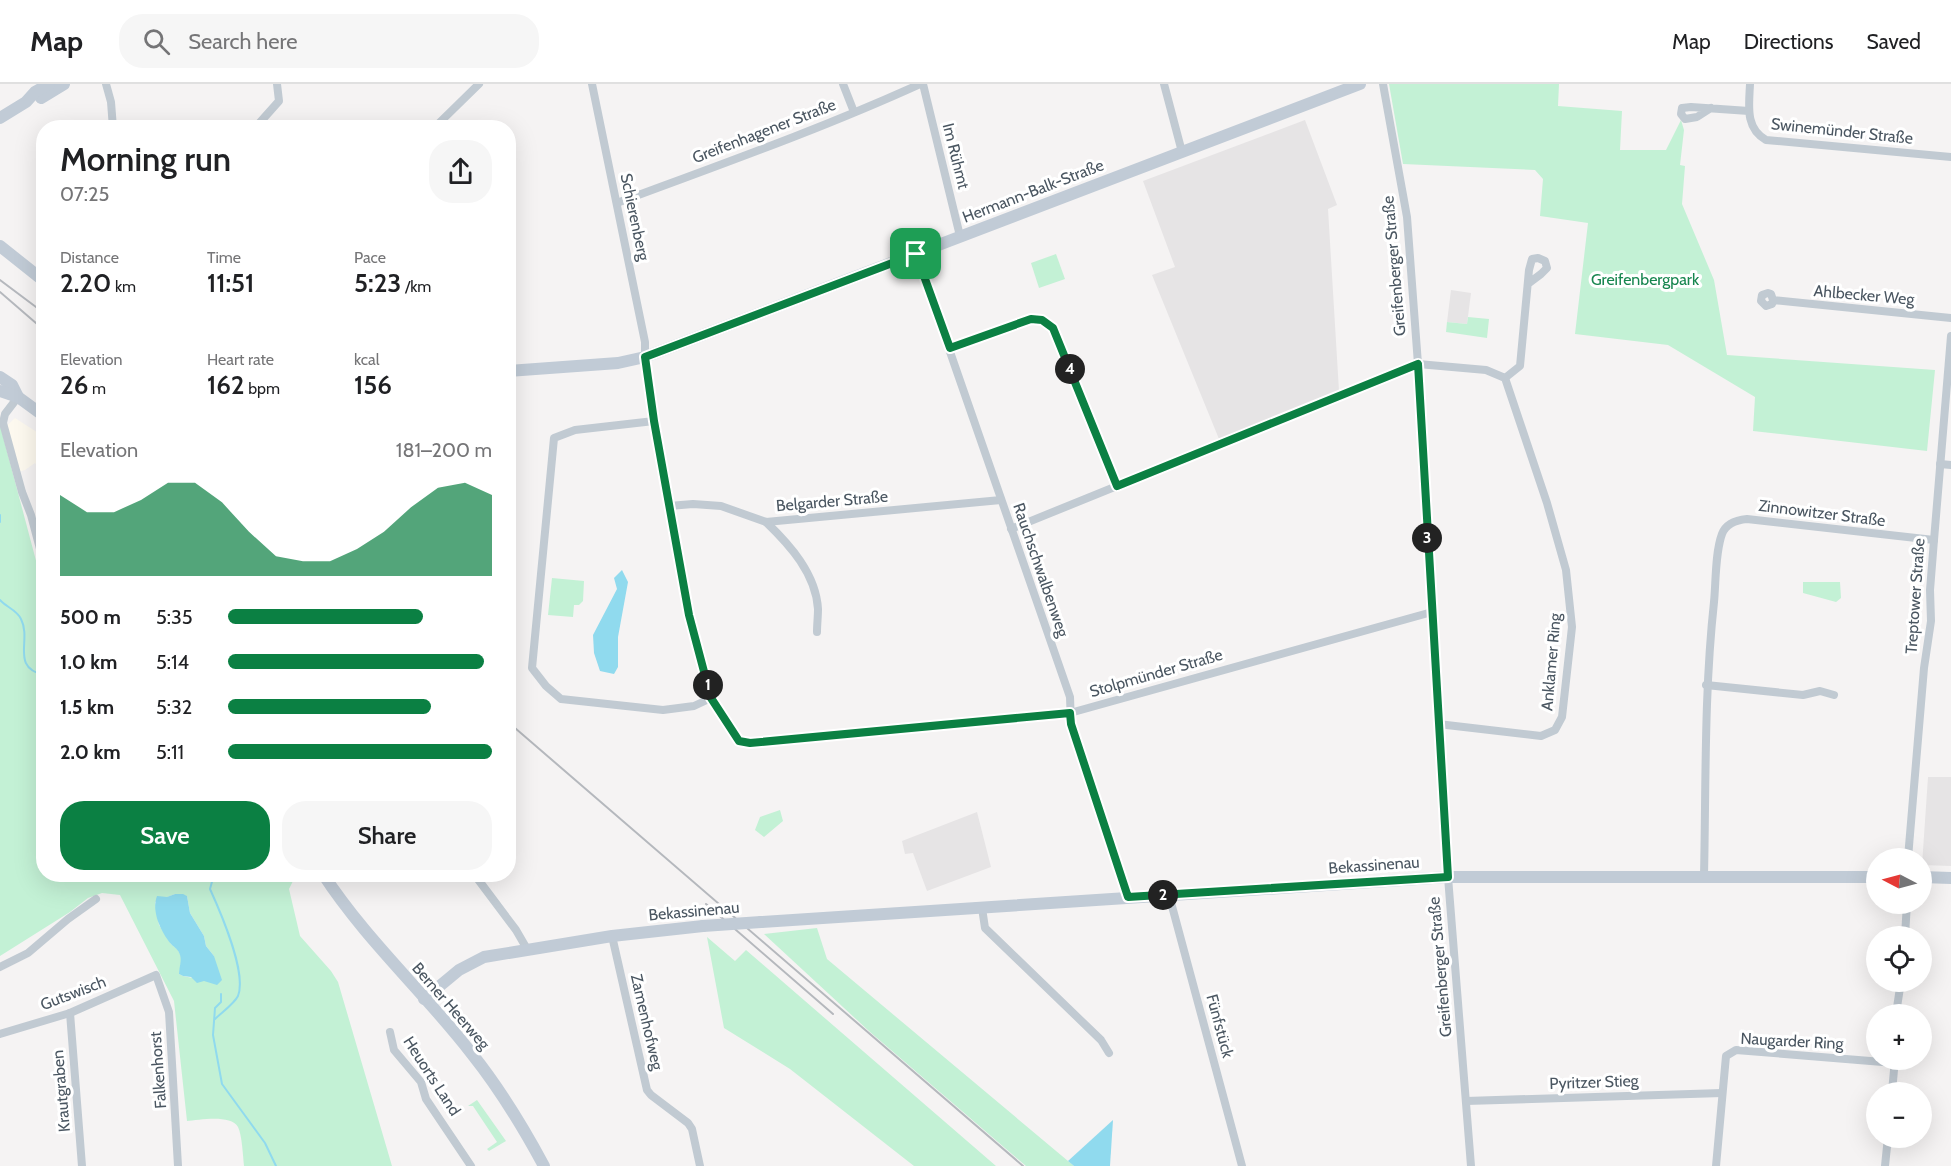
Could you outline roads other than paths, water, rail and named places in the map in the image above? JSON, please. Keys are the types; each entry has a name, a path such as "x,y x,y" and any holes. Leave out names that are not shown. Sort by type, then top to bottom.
{"street":[{"path":"0,118 26,102 34,92 49,84"},
{"path":"26,102 38,100 64,84"},
{"path":"106,84 112,120"},
{"path":"262,120 279,101 277,84"},
{"path":"442,120 479,84"},
{"name":"Schierenberg","path":"592,84 645,342 654,421 689,615 711,698 739,741"},
{"path":"843,84 854,112"},
{"name":"Greifenhagener Straße","path":"617,203 921,84"},
{"name":"Im Rühmt","path":"921,84 960,236"},
{"path":"1164,84 1182,152"},
{"name":"Hermann-Balk-Straße","path":"516,370 618,363 645,357 1360,84"},
{"name":"Greifenberger Straße","path":"1383,84 1407,217 1418,364 1448,877 1472,1166"},
{"name":"Swinemünder Straße","path":"1750,84 1750,124 1766,140 1951,157"},
{"name":"Swinemünder Straße","path":"1712,108 1749,111"},
{"path":"0,246 36,275"},
{"name":"Rauchschwalbenweg","path":"916,254 1070,697 1071,724 1128,897"},
{"path":"1011,529 1418,364 1486,370 1505,378 1520,366 1529,283"},
{"name":"Ahlbecker Weg","path":"1773,300 1951,318"},
{"path":"950,348 1031,319 1042,320 1053,328 1117,486"},
{"name":"Treptower Straße","path":"1909,848 1924,668 1931,621 1930,590 1951,336"},
{"path":"0,376 12,385 18,397"},
{"name":"Anklamer Ring","path":"1438,724 1541,736 1555,730 1562,717 1572,627 1566,570 1547,503 1505,378"},
{"path":"0,391 18,397 36,410"},
{"path":"18,397 5,414 3,423 36,534"},
{"path":"654,421 575,430 554,438 532,668 546,686 561,699 663,710 693,706 711,698"},
{"path":"1940,464 1951,465"},
{"name":"Belgarder Straße","path":"669,506 693,504 721,506 766,522 1000,500"},
{"name":"Zinnowitzer Straße","path":"1704,876 1706,685 1720,541 1725,528 1731,523 1748,519 1934,540"},
{"path":"766,522 796,554 810,578 818,607 817,632"},
{"name":"Stolpmünder Straße","path":"739,741 750,743 1070,713 1432,612"},
{"path":"1706,685 1803,695 1820,691 1834,695"},
{"name":"Bekassinenau","path":"424,999 451,975 476,960 612,936 703,926 1448,877 1866,877"},
{"path":"1932,877 1951,878"},
{"name":"Berner Heerweg","path":"329,882 349,911 472,1053 523,1128 544,1166"},
{"path":"480,882 516,930 527,950"},
{"name":"Fünfstück","path":"1169,895 1242,1166"},
{"path":"0,966 28,952 96,899"},
{"path":"982,908 985,928 1101,1040 1109,1053"},
{"name":"Zamenhofweg","path":"612,936 647,1090 688,1123 692,1129 700,1166"},
{"name":"Gutswisch","path":"0,1034 70,1013 156,975"},
{"name":"Falkenhorst","path":"156,975 170,1012 178,1166"},
{"name":"Krautgraben","path":"70,1013 82,1166"},
{"name":"Heuorts Land","path":"390,1032 391,1045 394,1050 421,1082 426,1099 471,1166"},
{"name":"Naugarder Ring","path":"1716,1166 1726,1056 1736,1050 1866,1059"},
{"name":"Pyritzer Stieg","path":"1466,1101 1722,1093"},
{"path":"1885,1166 1887,1148"}],"water":[{"path":"622,570 628,582 618,637 618,667 614,674 600,671 594,653 593,635 617,589 614,578"},
{"path":"175,894 187,896 190,913 204,936 206,946 214,956 222,980 217,985 204,981 197,983 191,977 179,974 180,955 164,934 155,908 157,896 167,897"},
{"path":"1113,1120 1110,1166 1074,1166 1068,1161"}],"waterway":[{"path":"0,515 0,522"},
{"path":"0,600 21,619 24,627 25,660 28,666 36,672"},
{"path":"212,882 210,889 236,958 240,986 236,999 215,1019"},
{"path":"221,994 221,1002 215,1008 213,1035 222,1084 265,1143 276,1166"}],"railway":[{"path":"0,280 36,307"},
{"path":"0,292 36,323"},
{"path":"516,729 1023,1166"},
{"path":"706,904 833,1014"}],"park label":[{"name":"Greifenbergpark","path":"1645,279"}]}
